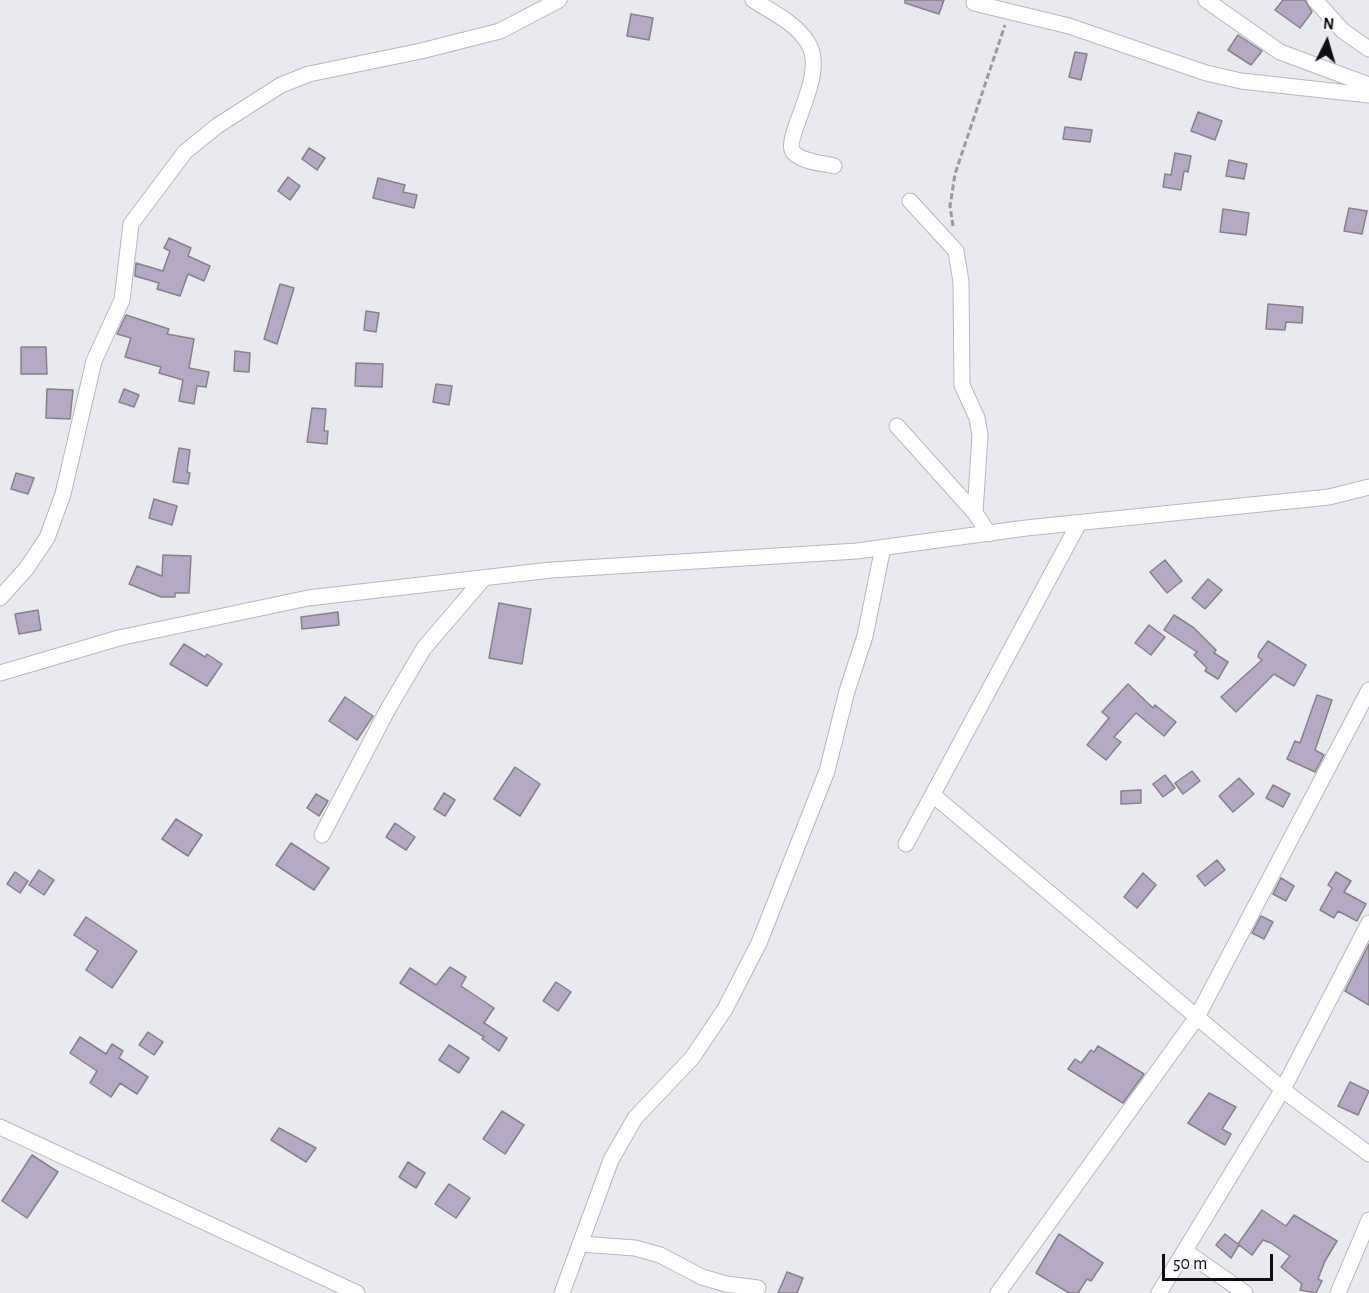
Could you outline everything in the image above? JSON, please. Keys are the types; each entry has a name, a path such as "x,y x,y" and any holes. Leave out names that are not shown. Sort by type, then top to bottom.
{"street":[{"path":"0,598 26,569 46,538 63,494 94,361 122,300 131,224 143,204 185,152 217,126 281,85 309,74 421,51 500,31 559,0"},
{"path":"753,0 788,22 809,44 814,69 809,94 794,132 791,148 795,154 804,158 834,166"},
{"path":"1206,0 1280,52 1369,85"},
{"path":"1315,0 1343,30 1369,49"},
{"path":"974,3 1009,14 1069,26 1206,73 1241,81 1369,95"},
{"path":"910,201 956,251 961,282 962,386 977,418 980,435 975,513"},
{"path":"897,426 975,513 989,534"},
{"path":"0,673 119,638 308,598 551,570 884,547 1079,523 1329,497 1369,487"},
{"path":"906,844 1079,523"},
{"path":"562,1293 611,1160 635,1118 692,1058 725,1009 759,943 827,771 847,691 865,636 884,547"},
{"path":"322,835 388,709 424,648 484,578"},
{"path":"998,1293 1197,1017 1369,690"},
{"path":"933,795 1283,1089 1369,1154"},
{"path":"1159,1293 1283,1089 1369,923"},
{"path":"0,1127 357,1293"},
{"path":"1338,1293 1369,1220"},
{"path":"580,1244 635,1248 660,1255 702,1277 726,1284 758,1288"},
{"path":"1185,1251 1245,1293"}],"path":[{"path":"956,251 950,206 955,174 1009,14"}],"building":[{"path":"905,0 944,0 939,14 905,3"},
{"path":"1283,0 1305,0 1312,12 1300,28 1275,10"},
{"path":"631,14 653,18 649,40 627,36"},
{"path":"1238,35 1262,51 1251,65 1228,50"},
{"path":"1075,52 1087,54 1081,80 1069,77"},
{"path":"1198,112 1222,121 1215,140 1191,131"},
{"path":"1065,127 1092,130 1090,142 1063,139"},
{"path":"309,148 325,158 317,170 302,159"},
{"path":"1175,153 1191,156 1188,172 1184,171 1181,190 1163,187 1165,174 1171,175"},
{"path":"1229,160 1247,164 1244,179 1226,176"},
{"path":"288,177 300,186 290,200 278,191"},
{"path":"378,178 405,185 403,192 417,195 414,208 373,198"},
{"path":"1349,208 1367,211 1362,234 1344,231"},
{"path":"1223,209 1249,213 1246,235 1220,232"},
{"path":"169,238 191,248 188,256 210,266 204,281 188,274 180,296 157,289 159,283 135,276 136,263 163,271 170,251 164,248"},
{"path":"280,284 294,288 277,344 264,339"},
{"path":"1268,304 1303,307 1302,323 1286,322 1285,330 1266,329"},
{"path":"366,311 379,313 376,332 364,330"},
{"path":"126,315 169,329 167,334 194,339 189,368 209,372 206,387 197,386 194,404 179,401 183,380 159,373 161,367 125,357 131,338 117,334"},
{"path":"21,347 46,347 47,374 21,374"},
{"path":"235,351 250,353 249,372 234,371"},
{"path":"356,363 383,364 382,387 355,386"},
{"path":"436,384 452,386 449,405 433,402"},
{"path":"47,389 73,390 70,419 46,418"},
{"path":"124,389 139,395 134,407 119,402"},
{"path":"312,408 326,409 324,431 328,431 327,444 307,442"},
{"path":"179,448 190,450 188,484 173,482"},
{"path":"16,473 34,478 28,494 11,489"},
{"path":"154,499 177,506 172,525 149,518"},
{"path":"163,555 191,556 189,593 175,593 175,597 161,597 129,584 137,566 162,576"},
{"path":"1165,560 1182,581 1167,593 1150,572"},
{"path":"1208,579 1222,590 1205,609 1192,598"},
{"path":"499,603 531,609 522,664 489,658"},
{"path":"38,610 41,630 19,634 15,614"},
{"path":"338,612 339,625 302,629 301,617"},
{"path":"1174,615 1194,628 1216,650 1214,653 1228,662 1218,679 1205,671 1207,668 1194,655 1197,652 1164,630"},
{"path":"1149,625 1165,637 1151,655 1135,643"},
{"path":"1268,641 1306,665 1294,686 1274,674 1236,712 1221,697 1262,660 1258,657 1259,653"},
{"path":"184,644 205,657 207,654 222,664 207,686 170,664"},
{"path":"1128,684 1153,708 1155,705 1176,722 1164,736 1136,713 1114,737 1121,742 1106,760 1087,745 1109,718 1102,712"},
{"path":"1317,695 1332,700 1315,750 1324,755 1315,772 1287,759 1295,741 1300,743"},
{"path":"345,697 373,716 357,740 329,721"},
{"path":"515,767 540,784 520,816 494,799"},
{"path":"1192,771 1200,781 1183,794 1175,783"},
{"path":"1165,775 1175,788 1163,797 1153,784"},
{"path":"1239,778 1254,794 1233,812 1219,796"},
{"path":"1273,785 1290,794 1283,807 1266,798"},
{"path":"1141,790 1141,803 1121,804 1121,791"},
{"path":"444,793 455,800 445,816 434,809"},
{"path":"316,794 328,801 319,816 307,808"},
{"path":"176,819 202,835 188,856 162,839"},
{"path":"395,823 415,837 406,850 386,837"},
{"path":"291,843 329,868 314,890 276,865"},
{"path":"1217,860 1225,870 1205,886 1197,876"},
{"path":"39,870 54,880 44,895 29,885"},
{"path":"15,872 28,881 20,893 7,884"},
{"path":"1336,872 1351,881 1344,892 1366,904 1357,921 1338,911 1334,918 1320,910 1332,888 1328,885"},
{"path":"1143,873 1156,885 1137,908 1124,897"},
{"path":"1281,878 1294,886 1286,901 1273,894"},
{"path":"1261,916 1273,922 1264,939 1252,933"},
{"path":"86,917 137,951 112,988 86,970 98,951 74,935"},
{"path":"1369,944 1369,1005 1345,991"},
{"path":"450,967 466,977 461,986 494,1008 484,1023 507,1038 499,1051 482,1039 484,1037 400,983 410,968 436,985"},
{"path":"556,982 571,992 558,1011 543,1001"},
{"path":"148,1032 163,1042 154,1055 139,1045"},
{"path":"80,1037 106,1054 112,1044 123,1051 119,1058 148,1077 137,1094 120,1083 111,1097 90,1083 97,1071 70,1053"},
{"path":"449,1045 469,1058 459,1073 439,1060"},
{"path":"1098,1046 1144,1074 1123,1103 1068,1069 1075,1059 1081,1063 1091,1050 1094,1052"},
{"path":"1350,1082 1369,1091 1358,1115 1338,1106"},
{"path":"1209,1093 1236,1107 1222,1129 1231,1134 1225,1145 1188,1123"},
{"path":"502,1111 524,1125 505,1154 483,1139"},
{"path":"279,1128 316,1148 306,1162 271,1140"},
{"path":"32,1155 58,1172 27,1218 2,1201"},
{"path":"408,1162 425,1173 416,1188 399,1177"},
{"path":"449,1184 470,1198 456,1218 435,1204"},
{"path":"1262,1210 1286,1226 1294,1215 1337,1241 1325,1261 1318,1279 1322,1281 1316,1293 1300,1290 1302,1284 1281,1267 1290,1256 1271,1243 1263,1240 1252,1255 1239,1245 1231,1258 1216,1245 1225,1234 1238,1244"},
{"path":"1059,1234 1103,1263 1091,1281 1087,1279 1078,1293 1069,1293 1036,1273"},
{"path":"787,1272 803,1278 797,1293 778,1293"}]}
